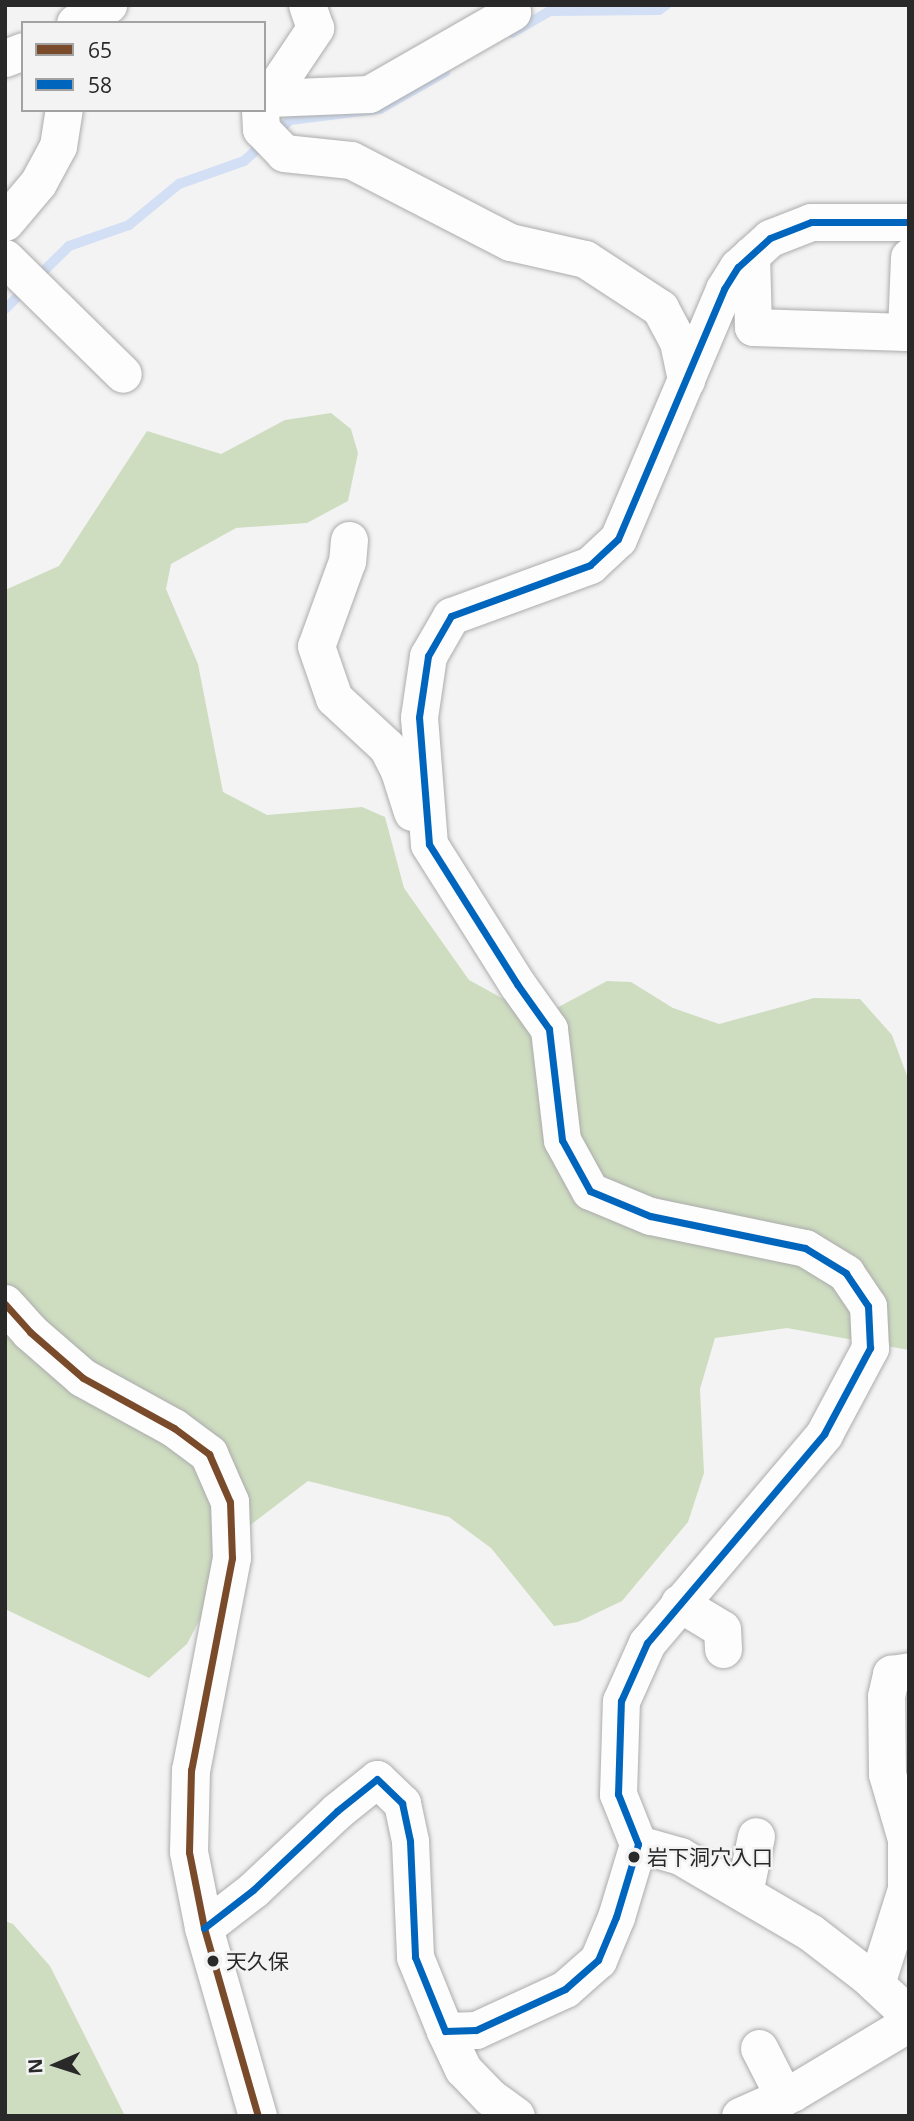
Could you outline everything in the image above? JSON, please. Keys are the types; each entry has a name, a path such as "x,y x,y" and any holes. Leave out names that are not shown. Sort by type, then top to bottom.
{"main road":[{"path":"5,1304 30,1332 83,1378 174,1427 209,1454 230,1502 232,1558 191,1770 189,1852 204,1928 258,2116"}],"street":[{"path":"79,21 108,5"},
{"path":"107,21 121,5"},
{"path":"268,119 315,28 307,5"},
{"path":"268,119 369,94 512,12"},
{"path":"5,222 38,183 58,146 64,112"},
{"path":"268,119 510,242 585,259 660,308 678,342 687,380"},
{"path":"429,844 419,717 428,656 451,616 590,565 618,539 724,289 738,267 770,238 811,222 909,222"},
{"path":"751,255 753,327 906,332 909,257"},
{"path":"22,276 123,374"},
{"path":"349,540 347,561 316,646 319,659 334,698 387,747 399,771 407,802 429,844 517,984 549,1029 562,1140 590,1191 650,1216 805,1248 846,1273 868,1306 870,1348 824,1434 647,1643 621,1701 618,1794 638,1844 616,1917 598,1960 565,1989 476,2030 445,2031"},
{"path":"679,1603 722,1629 723,1649"},
{"path":"876,1984 906,1889 906,1839 887,1774 886,1696 891,1674 909,1671"},
{"path":"204,1928 253,1890 337,1811 377,1779 402,1803 410,1841 415,1958 445,2031 463,2069 490,2097 516,2116"},
{"path":"744,1893 756,1836"},
{"path":"638,1844 680,1856 810,1932 876,1984 909,2015"},
{"path":"740,2116 784,2096 909,2023"},
{"path":"759,2048 784,2096"}],"green space":[{"path":"331,413 351,429 358,453 348,501 307,523 236,528 171,564 166,589 198,664 223,792 267,815 362,807 385,817 404,888 469,980 538,1018 607,981 631,982 673,1008 719,1024 814,998 860,999 892,1035 909,1081 909,1350 787,1328 715,1338 700,1389 704,1473 688,1522 622,1601 578,1622 554,1626 491,1548 449,1517 308,1481 249,1526 187,1644 149,1678 5,1609 5,590 59,566 147,431 221,454 285,420"},
{"path":"5,1921 13,1924 50,1966 125,2116 5,2116"}],"waterway":[{"path":"512,33 550,11 659,10 666,5"},
{"path":"276,133 290,120 380,109 445,72"},
{"path":"5,309 69,246 129,225 179,184 244,161 264,143"}],"transit line":[{"name":"58","path":"204,1928 253,1890 337,1811 377,1779 402,1803 410,1841 415,1957 445,2031 476,2030 565,1989 598,1960 616,1917 638,1844 618,1794 621,1701 647,1643 824,1434 870,1348 868,1306 846,1273 805,1248 650,1216 590,1191 562,1140 549,1029 517,984 429,844 419,717 428,656 451,616 590,565 618,539 724,289 738,267 770,238 811,222 909,222"},
{"name":"65","path":"5,1304 30,1332 83,1378 174,1428 209,1454 230,1502 232,1558 191,1770 189,1852 204,1928 258,2116"}],"place":[{"name":"岩下洞穴入口","path":"634,1857"},
{"name":"天久保","path":"213,1961"}]}
